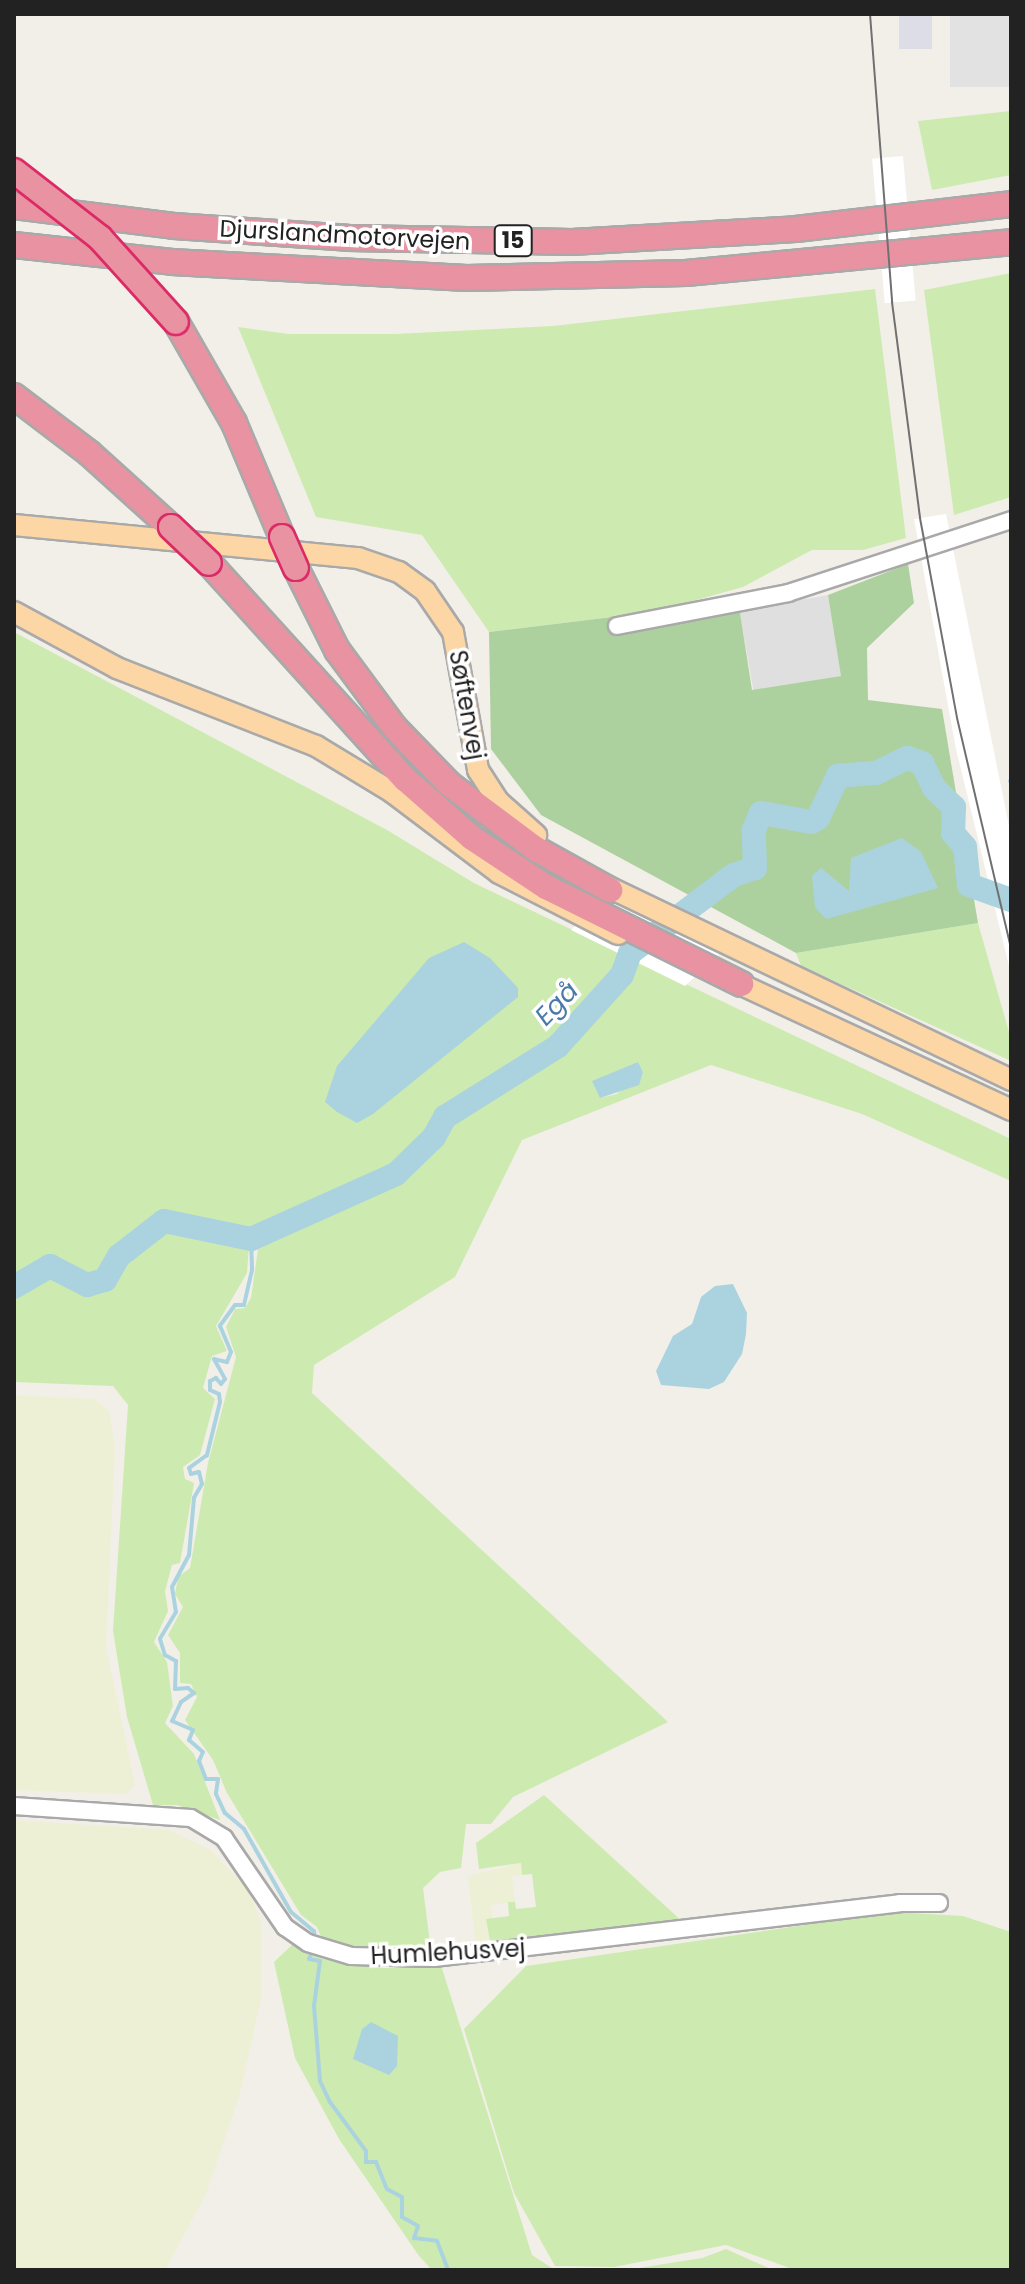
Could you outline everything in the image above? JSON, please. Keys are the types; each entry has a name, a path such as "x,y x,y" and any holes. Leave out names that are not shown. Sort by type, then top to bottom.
{"highway":[{"path":"14,171 100,238 176,322 234,423 296,568 337,650 394,727 449,784 536,849 611,891"},
{"name":"Djurslandmotorvejen","path":"14,206 174,226 316,236 572,242 796,229 1011,204"},
{"name":"Djurslandmotorvejen","path":"14,245 172,262 482,278 702,272 1011,242"},
{"path":"14,396 89,453 209,563 439,811 507,863 587,915 741,984"}],"main road":[{"name":"Søftenvej","path":"14,525 358,558 399,572 425,591 453,632 471,750 488,787 517,820 611,891 1011,1080"},
{"path":"14,612 117,668 316,746 392,792 499,873 587,915"},
{"path":"741,984 1011,1110"}],"street":[{"path":"617,626 788,593 1011,520"},
{"name":"Humlehusvej","path":"14,1806 191,1818 224,1838 285,1927 308,1943 351,1956 434,1958 900,1903 939,1903"}],"shaded area":[{"path":"899,14 932,14 932,49 899,49"},
{"path":"950,14 1011,14 1011,87 950,87"},
{"path":"828,595 842,676 754,691 739,611"}],"green space":[{"path":"1011,111 1011,175 932,190 918,121"},
{"path":"1011,273 1011,497 954,515 924,290"},
{"path":"875,289 906,538 863,550 812,550 743,587 653,612 489,632 422,535 316,517 238,327 289,334 395,334 553,326"},
{"path":"908,564 914,603 867,648 868,700 942,709 978,923 796,953 541,815 491,749 489,632 653,612 740,613 752,690 841,676 828,595"},
{"path":"14,632 387,830 474,883 1011,1139 1011,1181 862,1114 711,1065 522,1140 455,1277 314,1365 312,1393 668,1722 513,1797 491,1824 466,1824 461,1868 440,1872 423,1888 431,1951 348,1947 322,1939 317,1927 301,1915 227,1793 213,1760 185,1720 197,1697 191,1684 180,1683 180,1653 168,1635 183,1607 175,1594 178,1577 190,1568 208,1463 236,1357 226,1327 235,1309 245,1308 251,1298 259,1242 395,1179 439,1139 447,1122 527,1066 556,1055 613,993 603,988 550,1047 443,1112 432,1132 413,1145 400,1164 311,1210 250,1233 247,1273 216,1326 227,1351 212,1356 203,1388 215,1399 200,1455 183,1467 185,1479 194,1483 180,1563 172,1565 165,1591 168,1611 154,1642 167,1662 173,1706 165,1723 194,1754 220,1820 177,1805 153,1805 127,1717 113,1631 128,1405 113,1386 14,1382","holes":["637,1062 643,1072 617,1094 600,1098"]},
{"path":"978,923 1011,1039 1011,1061 801,966 796,953"},
{"path":"14,1395 95,1399 109,1411 115,1445 106,1647 135,1786 126,1794 14,1790"},
{"path":"544,1795 684,1923 491,1947 486,1919 509,1916 508,1902 515,1902 516,1909 536,1907 532,1874 522,1875 521,1863 479,1869 476,1843"},
{"path":"14,1820 169,1830 211,1850 249,1891 261,1922 261,1999 239,2097 206,2194 165,2270 14,2270"},
{"path":"521,1863 522,1875 512,1877 515,1902 491,1905 493,1918 486,1920 491,1947 476,1949 468,1876"},
{"path":"893,1912 963,1916 1011,1932 1011,2270 795,2270 726,2245 614,2267 555,2266 514,2193 464,2029 526,1966"},
{"path":"294,1943 323,1959 385,1968 441,1965 532,2255 555,2270 432,2270 419,2256 339,2139 295,2058 274,1962"},
{"path":"726,2249 773,2270 626,2270 702,2258"}],"water":[{"path":"902,838 921,852 938,888 826,919 815,907 812,876 821,868 849,891 851,858"},
{"path":"464,942 490,958 518,988 518,997 373,1114 357,1123 337,1112 325,1102 337,1066 429,958"},
{"path":"638,1062 643,1072 639,1085 600,1098 592,1081"},
{"path":"733,1284 747,1313 746,1334 742,1354 724,1382 709,1389 661,1385 656,1371 673,1336 692,1324 701,1297 715,1286"},
{"path":"371,2022 398,2036 397,2066 389,2075 353,2059 362,2029"}],"pier":[{"path":"903,156 916,300 885,303 872,159"},
{"path":"946,514 1011,836 1011,974 956,749 914,519"},
{"path":"621,883 735,939 685,986 571,930"}],"waterway":[{"name":"Egå","path":"14,1287 50,1266 87,1285 105,1280 119,1256 164,1221 251,1239 396,1174 434,1137 445,1117 558,1046 622,975 630,953 734,875 755,868 754,830 761,813 811,822 818,818 838,776 876,773 907,758 922,763 934,788 954,807 953,833 965,847 969,885 1011,900"},
{"path":"251,1239 252,1270 244,1305 235,1305 220,1326 231,1352 227,1362 214,1359 225,1379 221,1384 216,1378 210,1381 210,1390 219,1394 220,1402 207,1455 189,1468 191,1474 199,1472 202,1484 194,1498 189,1555 172,1587 176,1612 160,1639 165,1655 176,1661 175,1689 188,1688 194,1693 181,1702 172,1721 193,1730 189,1740 203,1752 199,1761 206,1779 218,1779 216,1794 225,1813 244,1829 291,1912 314,1931 315,1939"},
{"path":"311,1954 309,1959 320,1961 314,2006 320,2081 330,2102 366,2151 366,2162 376,2162 387,2189 402,2197 402,2217 418,2226 414,2238 437,2241 448,2270"}],"tram line":[{"path":"870,14 892,302 920,518 957,718 1011,948"}]}
